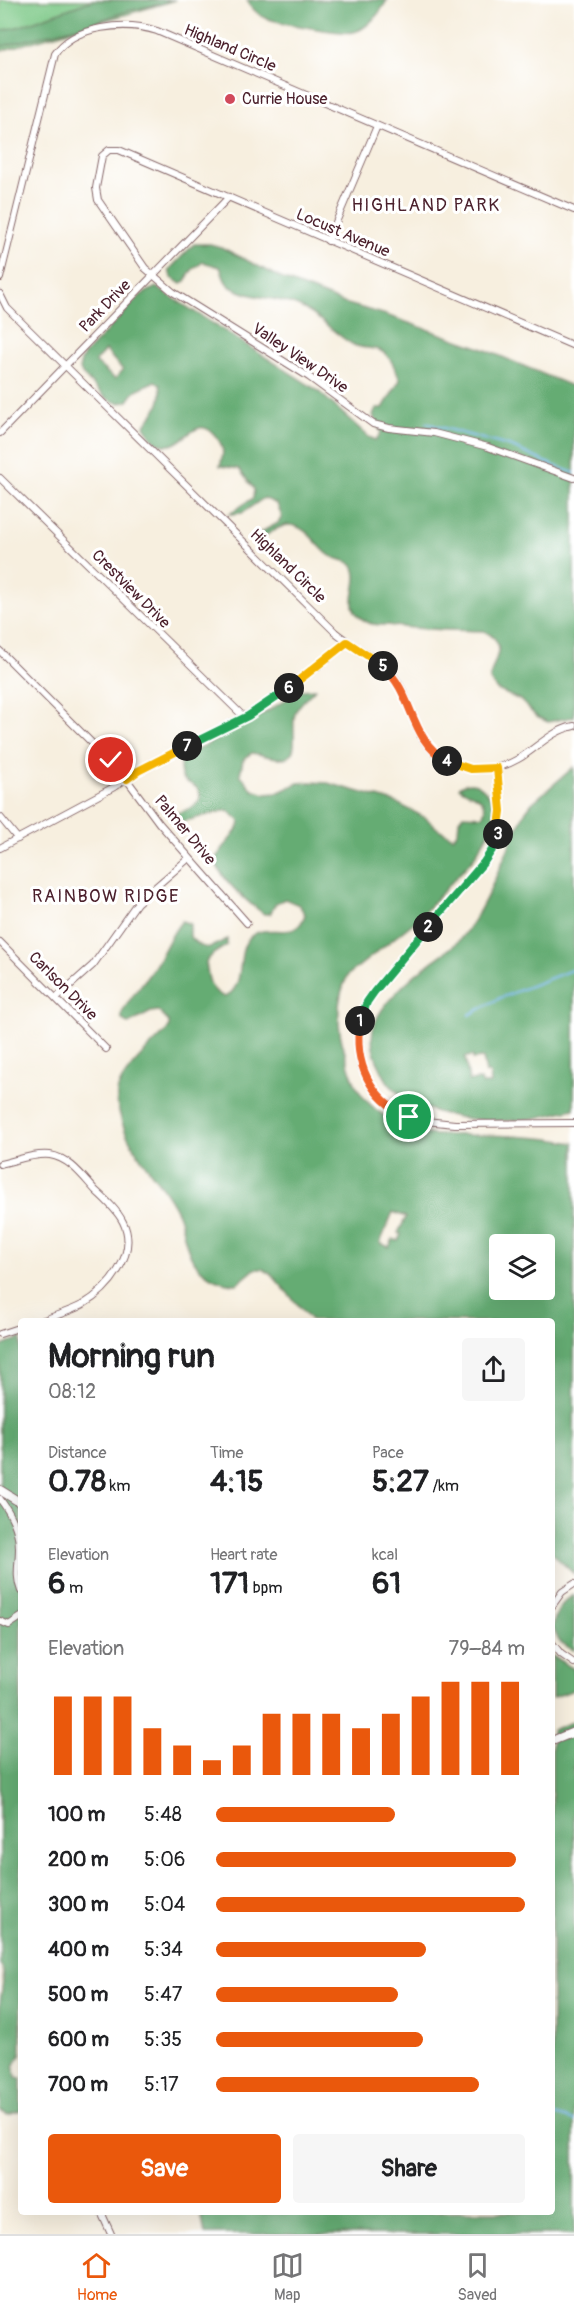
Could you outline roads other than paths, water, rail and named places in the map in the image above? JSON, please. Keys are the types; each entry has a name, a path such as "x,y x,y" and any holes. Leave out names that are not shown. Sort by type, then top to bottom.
{"street":[{"name":"Highland Circle","path":"0,278 52,61 60,47 78,35 116,26 151,29 574,210"},
{"path":"328,241 377,126"},
{"name":"Locust Avenue","path":"103,155 110,150 119,150 574,346"},
{"name":"Valley View Drive","path":"103,155 96,188 98,200 145,268 173,292 309,377 373,424 434,433 488,447 574,478"},
{"name":"Park Drive","path":"0,433 229,197"},
{"name":"Highland Circle","path":"0,294 7,308 65,367 347,642 376,660 397,680 405,693 418,731 435,753 461,767 478,770 497,768 520,758 551,735 574,726"},
{"name":"Crestview Drive","path":"0,478 244,717"},
{"path":"0,848 145,767 271,702 347,642"},
{"name":"Palmer Drive","path":"0,651 127,779 159,823 247,923"},
{"path":"497,768 501,816 492,850 367,1002 360,1021 359,1056 366,1078 375,1093 396,1110 417,1120 455,1124 574,1123"},
{"path":"0,817 18,838"},
{"path":"56,998 93,965 137,903 189,858"},
{"name":"Carlson Drive","path":"0,942 106,1049"},
{"path":"0,1164 46,1155 66,1162 114,1209 126,1231 128,1238 126,1254 111,1280 84,1303 52,1318"},
{"path":"0,1334 18,1328"},
{"path":"0,1491 18,1501"},
{"path":"0,1499 15,1522 18,1541"},
{"path":"18,1558 16,1580 18,1584"},
{"path":"555,1602 562,1592 574,1584"},
{"path":"0,1621 9,1625 18,1619"},
{"path":"555,1647 574,1663"},
{"path":"555,1740 574,1732"},
{"path":"102,2215 111,2234"}],"waterway":[{"path":"426,423 512,447 574,473"},
{"path":"469,1015 500,998 574,969"},
{"path":"555,2115 574,2121"}],"place":[{"name":"Currie House","path":"230,99"}],"district":[{"name":"HIGHLAND PARK","path":"426,205"},
{"name":"RAINBOW RIDGE","path":"106,896"}]}
